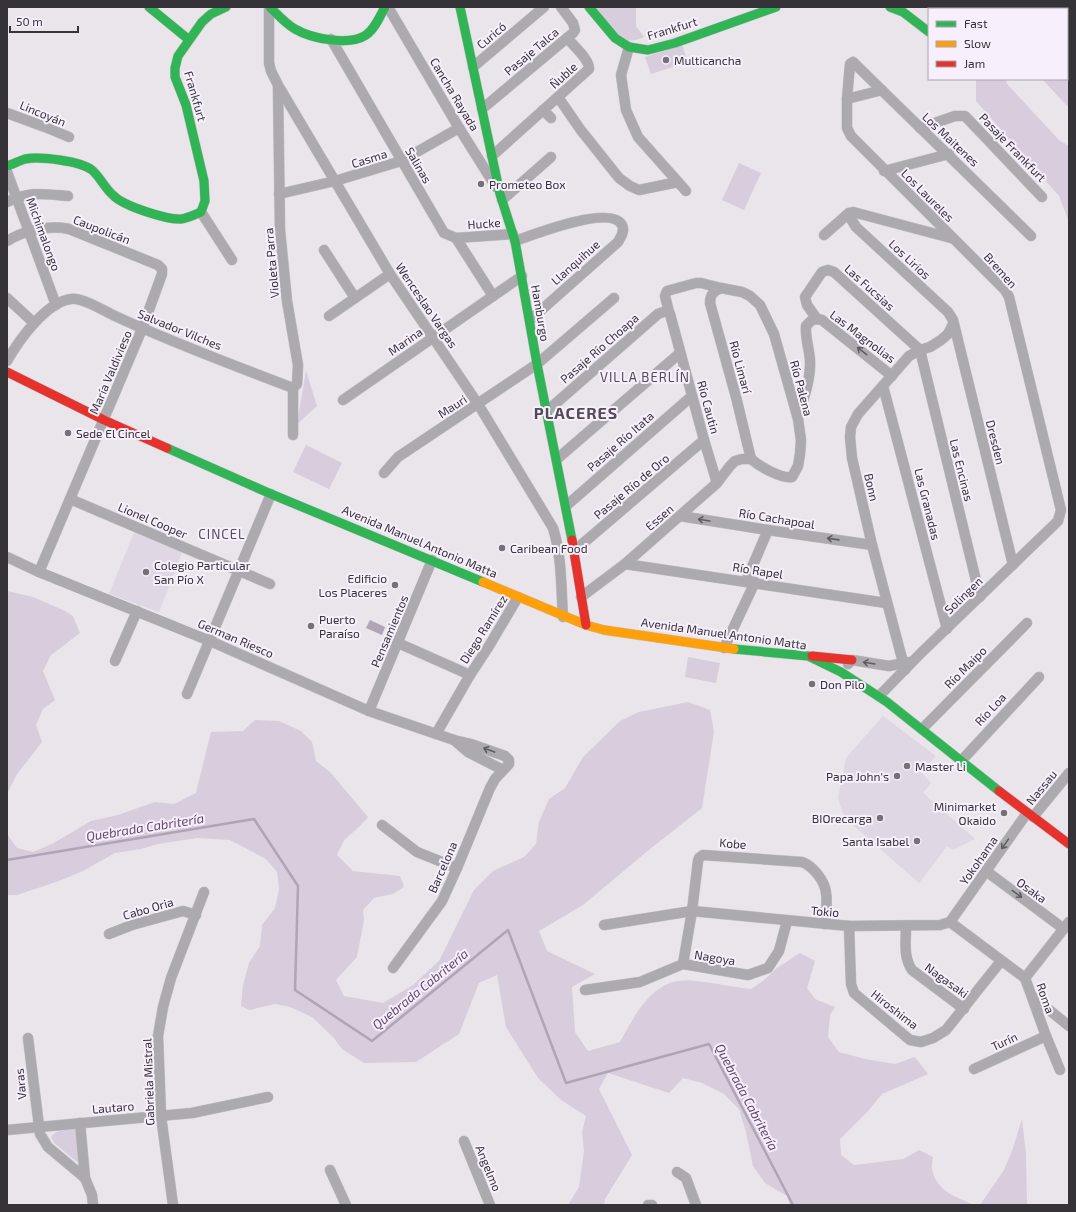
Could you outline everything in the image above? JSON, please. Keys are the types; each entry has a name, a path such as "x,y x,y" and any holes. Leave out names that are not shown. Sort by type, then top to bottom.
{"street":[{"path":"149,7 188,39"},
{"name":"Frankfurt","path":"201,212 205,200 204,181 186,105 175,77 174,68 178,56 188,39 206,18 226,7"},
{"path":"269,7 294,28 303,33 331,39 348,40 365,36 373,29 387,7"},
{"name":"Wenceslao Vargas","path":"269,7 269,63 278,85 390,274 478,404 553,528 557,541 560,561 563,617"},
{"name":"Cancha Rayada","path":"387,7 501,197"},
{"name":"Hamburgo","path":"460,7 501,197 514,238 522,276 537,364 566,506 586,625"},
{"name":"Curicó","path":"473,67 544,7"},
{"name":"Pasaje Talca","path":"482,109 575,30 575,27 561,7"},
{"name":"Frankfurt","path":"589,7 615,38 629,47 638,50 648,50 663,46 776,7"},
{"path":"890,7 903,12 928,31"},
{"name":"Ñuble","path":"492,156 590,67 588,61 567,38"},
{"name":"Salinas","path":"331,39 444,234 456,238 493,296"},
{"path":"629,47 621,75 626,110 638,137 686,190"},
{"name":"Los Maitenes","path":"851,63 855,64 920,128 949,154 1031,236"},
{"name":"Los Laureles","path":"851,63 849,66 847,99 847,128 851,136 884,171 953,238"},
{"name":"Violeta Parra","path":"278,85 280,230 286,286 298,365 297,384 292,388 293,435"},
{"path":"847,99 882,90"},
{"path":"558,97 580,129 619,178 630,186 639,190 678,182"},
{"path":"543,110 551,118"},
{"name":"Lincoyán","path":"7,113 69,137"},
{"name":"Pasaje Frankfurt","path":"920,128 955,116 965,116 1042,197"},
{"name":"Casma","path":"279,194 335,181 402,162 459,128"},
{"name":"Los Laureles","path":"884,171 949,154"},
{"path":"501,197 551,157"},
{"path":"7,166 18,161 28,159 82,164 93,170 117,200 126,204 170,218 179,219 201,212 232,260"},
{"name":"Michimalongo","path":"7,172 12,200 28,231 57,304"},
{"path":"12,200 37,193 68,196"},
{"path":"824,235 849,213 853,212 953,238"},
{"name":"Los Lirios","path":"849,213 856,227 948,312 953,324"},
{"name":"Hucke","path":"456,238 514,238 572,222 604,217 616,219"},
{"name":"Llanquihue","path":"530,320 618,242 623,231 622,224 616,219"},
{"name":"Caupolicán","path":"7,241 28,231 47,228 69,229 158,265 162,269"},
{"name":"Bremen","path":"953,238 1005,290 1009,297 1061,510"},
{"path":"324,250 356,298"},
{"name":"María Valdivieso","path":"39,572 142,328 162,274 162,269"},
{"name":"Las Fucsias","path":"817,319 807,305 805,297 822,272 828,270 834,272 925,348"},
{"path":"329,316 390,274"},
{"name":"Marina","path":"343,400 522,276"},
{"name":"Río Palena","path":"669,313 665,296 667,291 696,283 705,283 742,292 750,296 760,305 774,334 798,420 801,440 798,466 792,477 783,477 756,464 751,459"},
{"name":"Río Limarí","path":"721,288 713,292 710,296 710,303 736,397 751,459"},
{"path":"7,298 34,323"},
{"name":"Mauri","path":"384,473 398,457 537,364 614,298"},
{"name":"Salvador Vilches","path":"57,304 67,300 76,299 142,328 292,388"},
{"path":"7,361 34,323 44,313 57,304"},
{"name":"Pasaje Río Choapa","path":"546,410 658,314 663,311 669,313"},
{"name":"Río Cautin","path":"669,313 717,484"},
{"path":"798,420 808,385 810,361 805,334 806,326 812,320 817,319"},
{"name":"Las Magnolias","path":"817,319 822,320 892,376"},
{"name":"Dresden","path":"953,324 1013,565"},
{"name":"Bonn","path":"904,667 886,603 852,458 850,437 851,427 858,414 909,356 941,340 948,334 953,324"},
{"name":"Bonn","path":"925,348 958,340"},
{"name":"Las Encinas","path":"925,348 980,597"},
{"path":"557,459 680,353"},
{"name":"Avenida Manuel Antonio Matta","path":"7,372 104,420 271,494 432,560 563,617 604,630 724,648 808,656 841,672 879,696 1069,844"},
{"name":"Las Granadas","path":"884,386 947,629"},
{"name":"Pasaje Río Itata","path":"566,506 692,396"},
{"name":"Pasaje Río de Oro","path":"574,551 704,440"},
{"name":"Essen","path":"581,597 625,564 717,484 735,461 751,459"},
{"path":"187,694 271,494"},
{"name":"Lionel Cooper","path":"70,499 270,584"},
{"name":"Solingen","path":"904,667 914,661 1058,521 1061,510"},
{"name":"Río Cachapoal","path":"680,516 872,545"},
{"path":"724,648 751,582 768,530"},
{"name":"German Riesco","path":"7,557 39,572 210,641 369,711 505,756 509,764 503,770"},
{"name":"Pensamientos","path":"369,711 432,560"},
{"name":"Río Rapel","path":"625,564 886,603"},
{"name":"Diego Ramírez","path":"436,734 518,597"},
{"path":"115,661 137,611"},
{"name":"Río Maipo","path":"922,729 1027,623"},
{"name":"Diego Ramírez","path":"398,643 470,675"},
{"path":"808,656 832,657 904,667"},
{"path":"841,672 852,660"},
{"path":"889,666 893,674 892,682"},
{"path":"879,696 904,667"},
{"name":"Río Loa","path":"962,760 1039,677"},
{"name":"Barcelona","path":"393,968 442,900 490,788 495,779 503,770"},
{"name":"Nassau","path":"1030,815 1069,773"},
{"name":"Yokohama","path":"950,922 986,871 1030,815"},
{"path":"382,825 417,852 457,868"},
{"name":"Kobe","path":"683,964 692,911 698,861 701,855 706,854 802,862 811,866 825,888 827,894 825,924"},
{"name":"Osaka","path":"986,871 1066,930"},
{"name":"Gabriela Mistral","path":"173,1205 161,1116 158,1036 163,1007 171,978 204,892"},
{"name":"Cabo Oria","path":"109,934 132,925 183,911 196,915"},
{"name":"Tokio","path":"604,925 692,911 849,926 940,925 950,922"},
{"name":"Nagoya","path":"585,990 640,982 683,964 748,975 768,968 779,951 787,920"},
{"path":"950,922 1025,978"},
{"name":"Hiroshima","path":"849,926 851,984 854,993 910,1040 921,1042 933,1038 946,1030 1001,961"},
{"name":"Nagasaki","path":"906,926 906,957 908,965 912,970 964,1009"},
{"name":"Roma","path":"1060,1070 1025,978 1066,930"},
{"path":"1033,997 1069,1026"},
{"name":"Turín","path":"974,1069 1046,1036"},
{"name":"Varas","path":"28,1038 40,1134 48,1147 85,1178"},
{"name":"Lautaro","path":"7,1130 203,1111 268,1097"},
{"path":"80,1123 85,1178 92,1196 93,1205"},
{"name":"Angelmo","path":"464,1141 490,1205"},
{"path":"330,1170 346,1205"},
{"path":"677,1172 686,1178 696,1205"}],"shaded area":[{"path":"593,7 636,7 636,26 644,37 625,40 619,37 609,28"},
{"path":"1069,7 1069,108 1043,80 1068,80 1068,8 1060,8"},
{"name":"Multicancha","path":"682,45 688,62 651,74 645,57"},
{"path":"976,80 1006,80 1008,85 1059,140 1069,146 1069,222 1059,196 976,101"},
{"path":"739,163 761,173 744,210 722,200"},
{"path":"306,371 317,406 297,424"},
{"path":"306,445 342,463 329,489 293,472"},
{"name":"Colegio Particular San Pío X","path":"135,530 183,550 159,612 109,594"},
{"path":"7,591 33,597 65,611 73,616 80,633 51,655 43,671 55,700 43,709 36,725 42,742 17,774 7,794"},
{"path":"370,620 385,627 382,635 366,628"},
{"path":"688,657 720,663 716,683 685,677"},
{"path":"688,702 710,710 714,732 702,808 583,905 539,931 547,951 595,974 572,987 575,1032 588,1051 620,1042 642,1005 667,984 684,980 751,989 763,981 777,968 800,953 815,961 807,988 815,999 835,1007 830,1015 828,1037 839,1052 865,1059 895,1064 915,1057 928,1074 882,1094 869,1110 840,1139 841,1155 854,1165 903,1159 919,1150 933,1157 932,1168 934,1177 942,1188 954,1196 974,1205 790,1205 787,1196 765,1183 753,1166 746,1132 739,1109 724,1094 702,1083 683,1078 669,1093 608,1073 599,1089 632,1155 605,1199 604,1205 568,1205 579,1187 584,1151 582,1132 586,1116 561,1100 538,1078 506,1027 497,975 479,983 459,1034 416,1062 364,1063 342,1049 334,1038 312,1017 290,1007 275,1004 249,1010 241,1006 243,985 249,963 260,946 262,925 275,908 279,889 277,872 266,859 230,840 197,838 115,853 83,871 59,881 17,895 7,895 7,834 17,848 33,852 52,844 91,821 118,815 155,802 174,804 196,793 211,732 243,731 255,720 279,721 301,731 312,742 316,761 330,772 368,817 344,840 337,855 353,871 400,876 404,887 393,894 374,898 363,910 364,920 357,957 336,980 344,996 383,1003 413,985 439,961 474,890 493,871 524,857 536,844 539,822 549,799 565,788 583,757 620,721 639,712"},
{"path":"883,716 936,756 921,772 931,783 923,793 975,839 953,850 947,846 919,883 844,817 838,798 846,758"},
{"path":"1022,1119 1026,1154 1027,1204 1069,1205 980,1205 1004,1170 1012,1151"},
{"path":"76,1129 80,1164 54,1143 51,1137 59,1131"}],"waterway":[{"name":"Quebrada Cabritería","path":"7,860 254,819 298,886 295,990 372,1041 508,930 566,1083 709,1044 793,1205"}],"traffic: fast":[{"path":"149,7 188,39"},
{"path":"7,166 32,158 50,159 79,164 92,170 108,190 119,200 136,208 156,215 175,219 186,218 201,212 205,201 204,181 186,105 175,77 175,68 178,56 202,22 211,14 226,7"},
{"path":"270,7 288,25 302,33 341,41 351,40 366,35 375,26 385,7"},
{"path":"460,7 500,194 515,241 537,364 572,540"},
{"path":"589,7 615,38 629,47 648,50 675,43 776,7"},
{"path":"890,7 903,12 928,31"},
{"path":"167,448 271,494 483,582"},
{"path":"734,649 808,656 841,672 887,702 999,791"}],"traffic: slow":[{"path":"483,582 586,625 604,630 734,649"}],"traffic: jam":[{"path":"7,372 104,420 167,448"},
{"path":"572,540 586,625"},
{"path":"812,656 852,660"},
{"path":"999,791 1069,844"}],"place":[{"name":"Multicancha","path":"666,60"},
{"name":"Prometeo Box","path":"481,184"},
{"name":"Sede El Cincel","path":"68,433"},
{"name":"Caribean Food","path":"502,548"},
{"name":"Colegio Particular San Pío X","path":"146,572"},
{"name":"Edificio Los Placeres","path":"395,585"},
{"name":"Puerto Paraíso","path":"311,626"},
{"name":"Don Pilo","path":"812,684"},
{"name":"Master Li","path":"907,766"},
{"name":"Papa John's","path":"897,776"},
{"name":"Minimarket Okaido","path":"1004,813"},
{"name":"BIOrecarga","path":"880,818"},
{"name":"Santa Isabel","path":"917,841"}],"district":[{"name":"VILLA BERLÍN","path":"645,377"},
{"name":"PLACERES","path":"576,412"},
{"name":"CINCEL","path":"222,534"}]}
